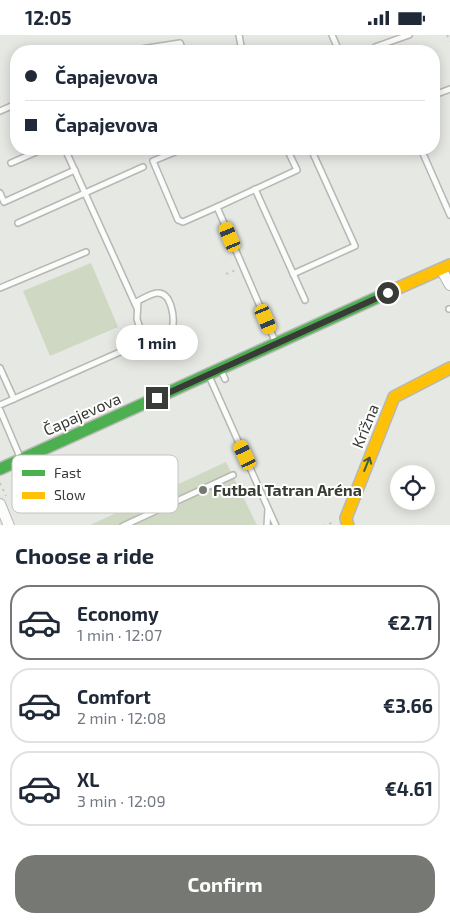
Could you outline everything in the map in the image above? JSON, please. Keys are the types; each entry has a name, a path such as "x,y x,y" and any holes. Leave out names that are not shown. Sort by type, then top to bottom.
{"street":[{"path":"446,267 450,285"},
{"name":"Čapajevova","path":"32,455 208,375 223,374 276,344 446,267"},
{"name":"Krížna","path":"348,525 346,517 394,397 450,368"},
{"name":"Čapajevova","path":"0,469 12,464"},
{"path":"0,505 9,525"}],"lane":[{"path":"381,45 409,35"},
{"path":"167,45 180,43 181,45"},
{"path":"11,163 29,155"},
{"path":"68,155 137,308"},
{"path":"168,155 153,161 178,220 183,222 297,170 290,155"},
{"path":"293,274 355,247 313,155"},
{"path":"424,155 450,215"},
{"path":"18,223 144,167"},
{"path":"0,193 4,202 75,170"},
{"path":"255,189 305,300"},
{"path":"217,207 276,344"},
{"path":"0,288 86,252"},
{"path":"0,405 172,329 173,316 167,299 162,294 156,293 138,301 138,324 144,341"},
{"path":"0,369 14,399"},
{"path":"208,375 276,525"},
{"path":"0,410 19,455"},
{"path":"178,500 233,475"},
{"path":"267,525 268,507"},
{"path":"123,525 149,513"}],"path":[{"path":"447,35 450,41"},
{"path":"226,274 243,267"},
{"path":"0,483 2,489"}],"green space":[{"path":"91,263 118,327 50,356 23,291"},
{"name":"Futbal Tatran Aréna","path":"226,462 257,525 90,525 116,513 178,513 178,484"}],"traffic: fast":[{"path":"31,455 387,293"},
{"path":"0,469 12,464"}],"traffic: slow":[{"path":"387,293 450,265"},
{"path":"348,525 346,518 394,397 450,368"}],"place":[{"name":"Futbal Tatran Aréna","path":"203,490"}],"route":[{"path":"157,398 388,293"}]}
